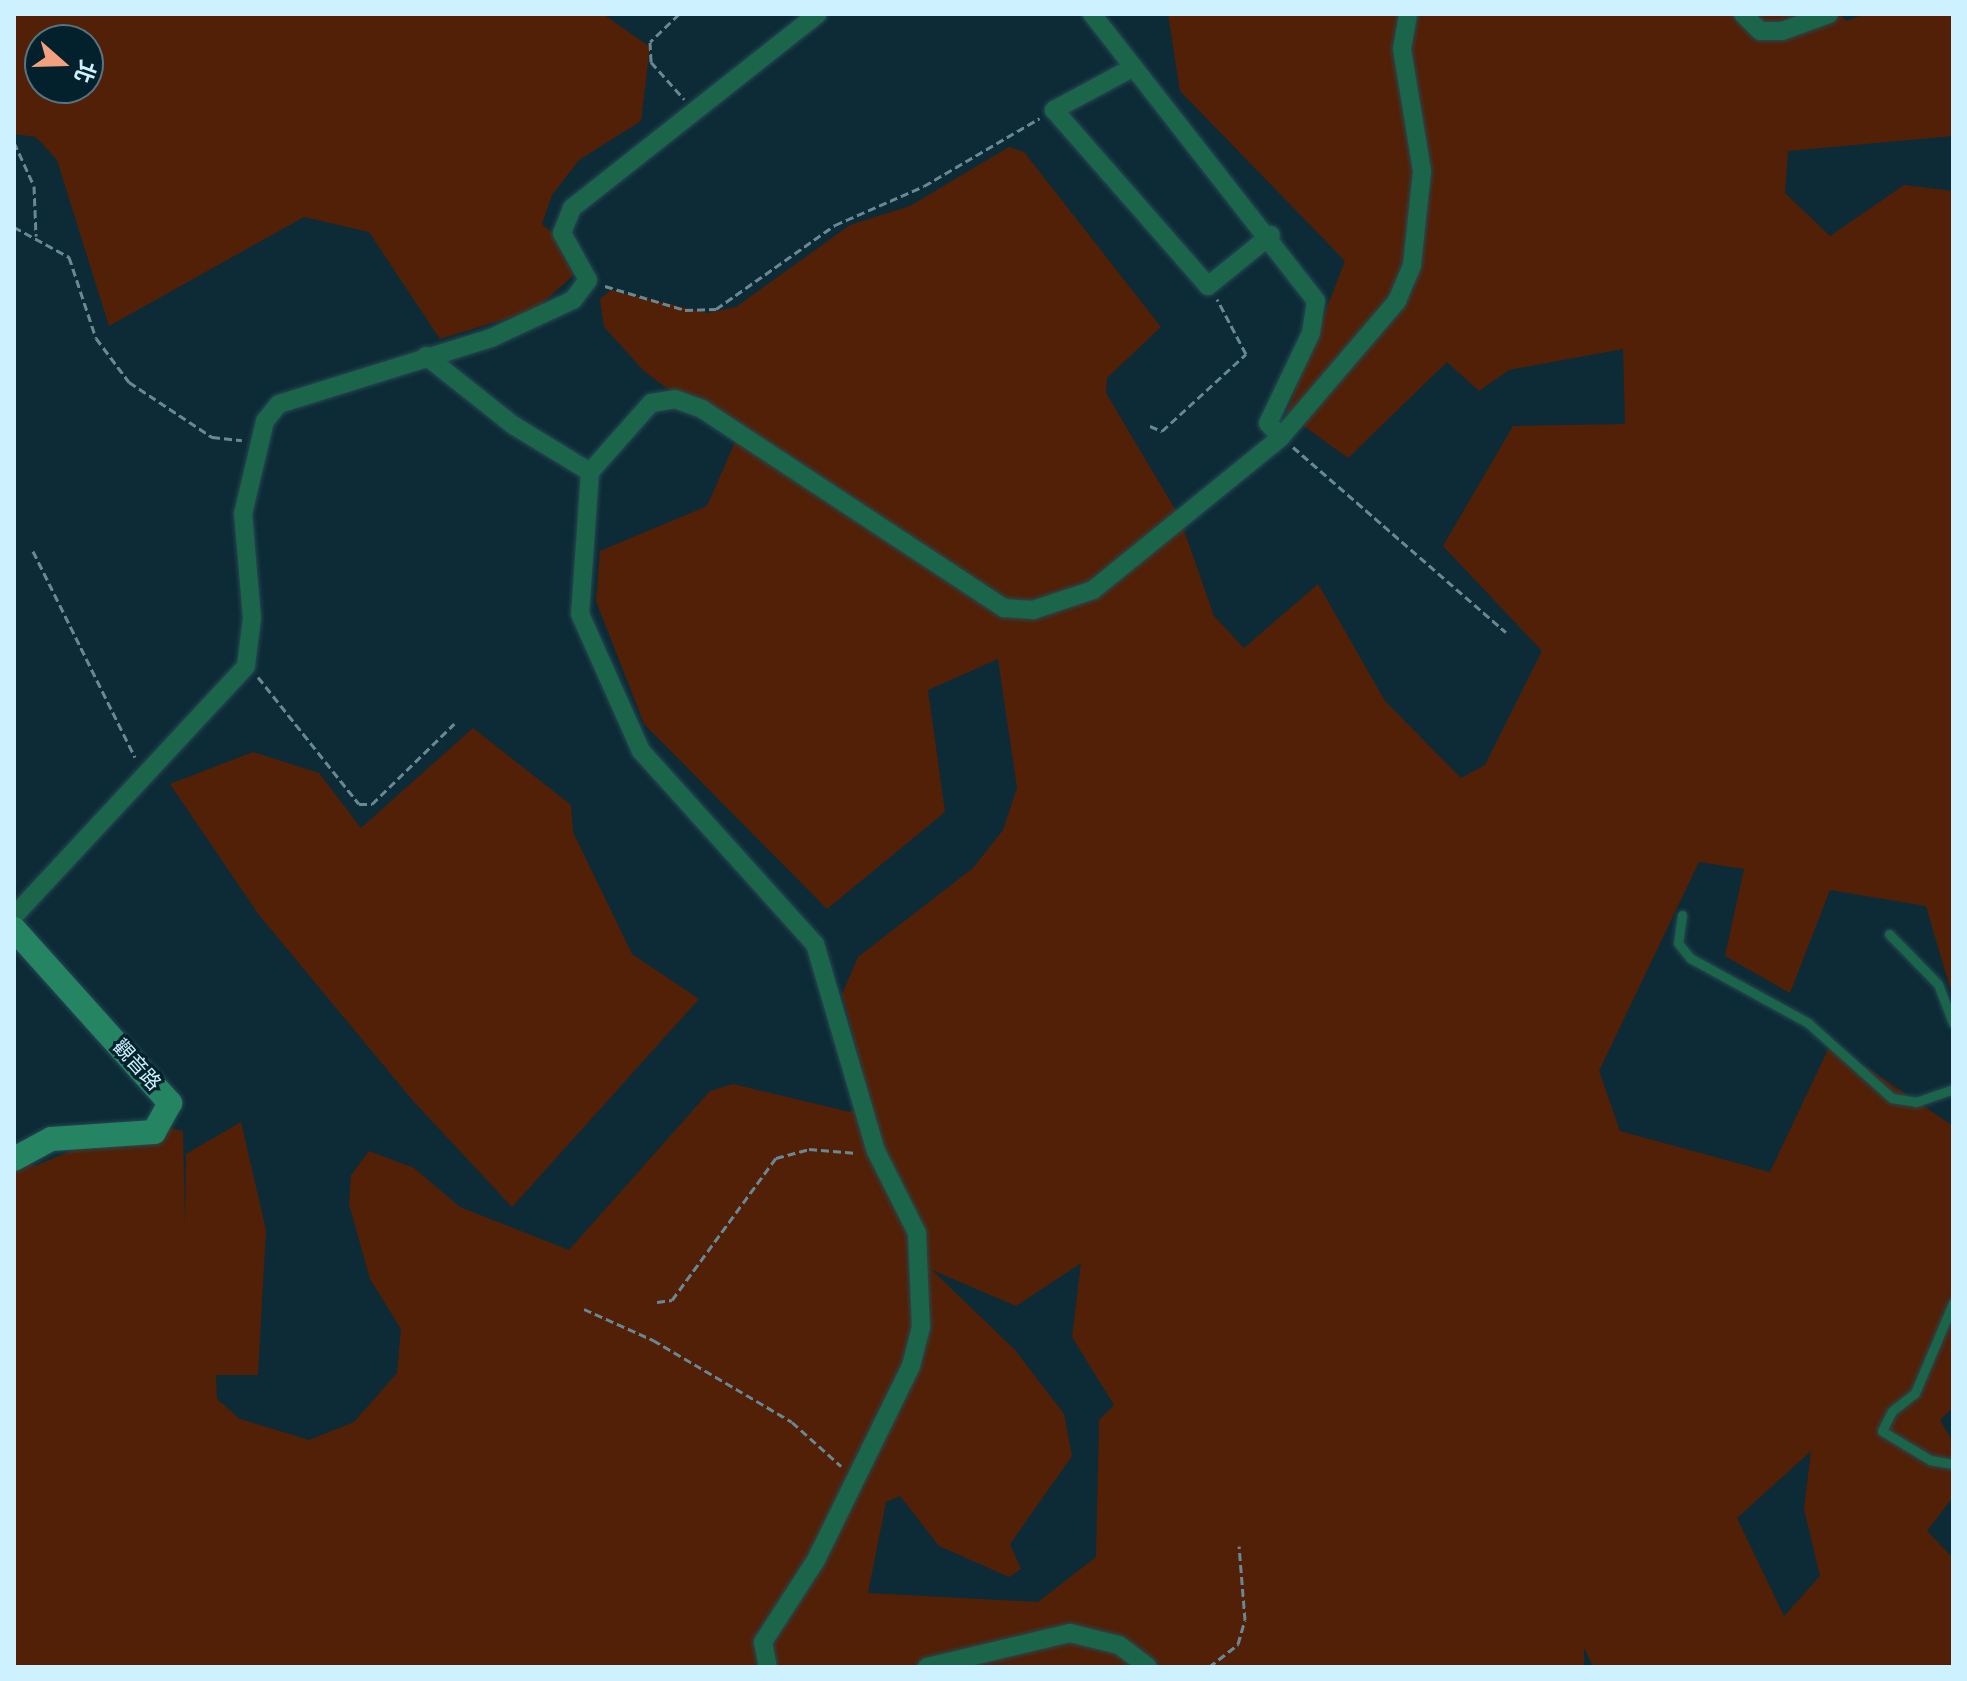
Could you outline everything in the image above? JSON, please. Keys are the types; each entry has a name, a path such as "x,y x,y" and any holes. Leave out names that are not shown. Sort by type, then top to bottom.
{"street":[{"path":"14,916 146,779 246,666 252,618 243,514 261,436 279,404 297,395 491,338 573,300 588,280 562,220 692,108 818,14"},
{"path":"1092,14 1132,68 1271,235 1316,301 1311,333 1268,423 1281,437"},
{"path":"768,1667 763,1642 810,1570 853,1477 911,1366 921,1327 917,1233 876,1151 815,944 641,751 580,614 590,472 651,403 675,399 702,409 1004,608 1033,610 1093,590 1281,437 1397,301 1412,265 1422,171 1402,49 1408,14"},
{"path":"1743,14 1760,31 1782,31 1829,14"},
{"path":"1132,68 1054,110 1208,286 1271,235"},
{"path":"426,356 513,425 590,472"},
{"name":"觀音路","path":"14,929 170,1103 154,1132 51,1139 14,1159"},
{"path":"927,1667 1070,1633 1119,1645 1148,1667"}],"lane":[{"path":"1682,915 1678,943 1690,958 1808,1023 1892,1098 1916,1102 1953,1089"},
{"path":"1889,934 1938,984 1953,1023"},
{"path":"1953,1303 1915,1393 1892,1411 1882,1431 1930,1460 1953,1464"}],"path":[{"path":"679,14 650,42 651,62 692,108"},
{"path":"588,280 685,310 716,309 835,225 924,186 1054,110"},
{"path":"14,142 34,186 36,236"},
{"path":"14,227 36,236 69,257 96,338 129,382 212,437 230,443 261,436"},
{"path":"1150,426 1162,431 1246,354 1247,344 1208,286"},
{"path":"1281,437 1506,632"},
{"path":"33,551 146,779"},
{"path":"246,666 359,804 372,804 454,724"},
{"path":"657,1302 672,1300 776,1158 809,1149 842,1156 876,1151"},
{"path":"584,1309 653,1340 792,1422 853,1477"},
{"path":"1209,1667 1238,1644 1245,1620 1239,1546"}],"shaded area":[{"path":"14,14 603,14 650,47 641,121 579,160 552,195 542,224 588,262 535,310 440,339 369,232 304,217 109,326 57,160 36,137 14,134"},
{"path":"1168,14 1840,14 1846,21 1865,14 1953,14 1953,136 1788,151 1785,193 1830,236 1904,185 1953,191 1953,998 1926,906 1830,890 1790,993 1725,956 1744,869 1699,862 1599,1071 1620,1131 1770,1172 1831,1043 1953,1126 1953,1408 1940,1420 1953,1442 1953,1497 1927,1531 1953,1558 1953,1667 1593,1667 1584,1647 1584,1667 14,1667 14,1156 35,1166 141,1121 183,1131 185,1224 186,1154 241,1122 266,1230 258,1375 216,1375 217,1399 240,1419 309,1440 354,1422 397,1373 401,1329 370,1279 349,1204 351,1175 369,1151 414,1168 460,1207 569,1250 710,1091 733,1084 850,1112 869,1096 842,994 858,957 973,868 1003,830 1017,788 998,659 928,690 945,812 827,909 644,724 596,601 600,551 707,506 736,440 644,371 604,327 600,299 611,290 707,313 736,307 850,225 910,206 1009,147 1024,152 1161,327 1107,378 1106,393 1179,516 1214,616 1244,648 1318,584 1385,701 1461,778 1485,765 1542,651 1443,546 1513,426 1625,424 1623,349 1509,370 1479,391 1447,362 1348,458 1286,413 1345,261 1180,91","holes":["1081,1263 1072,1337 1114,1405 1099,1420 1096,1557 1038,1602 868,1593 886,1502 900,1496 939,1546 1009,1577 1021,1569 1010,1544 1072,1456 1064,1414 1015,1350 932,1270 1016,1306","1811,1451 1804,1509 1820,1576 1784,1616 1737,1518"]},
{"path":"473,728 571,805 573,832 632,954 699,999 512,1207 414,1102 259,915 170,784 253,752 319,773 361,828"}]}
